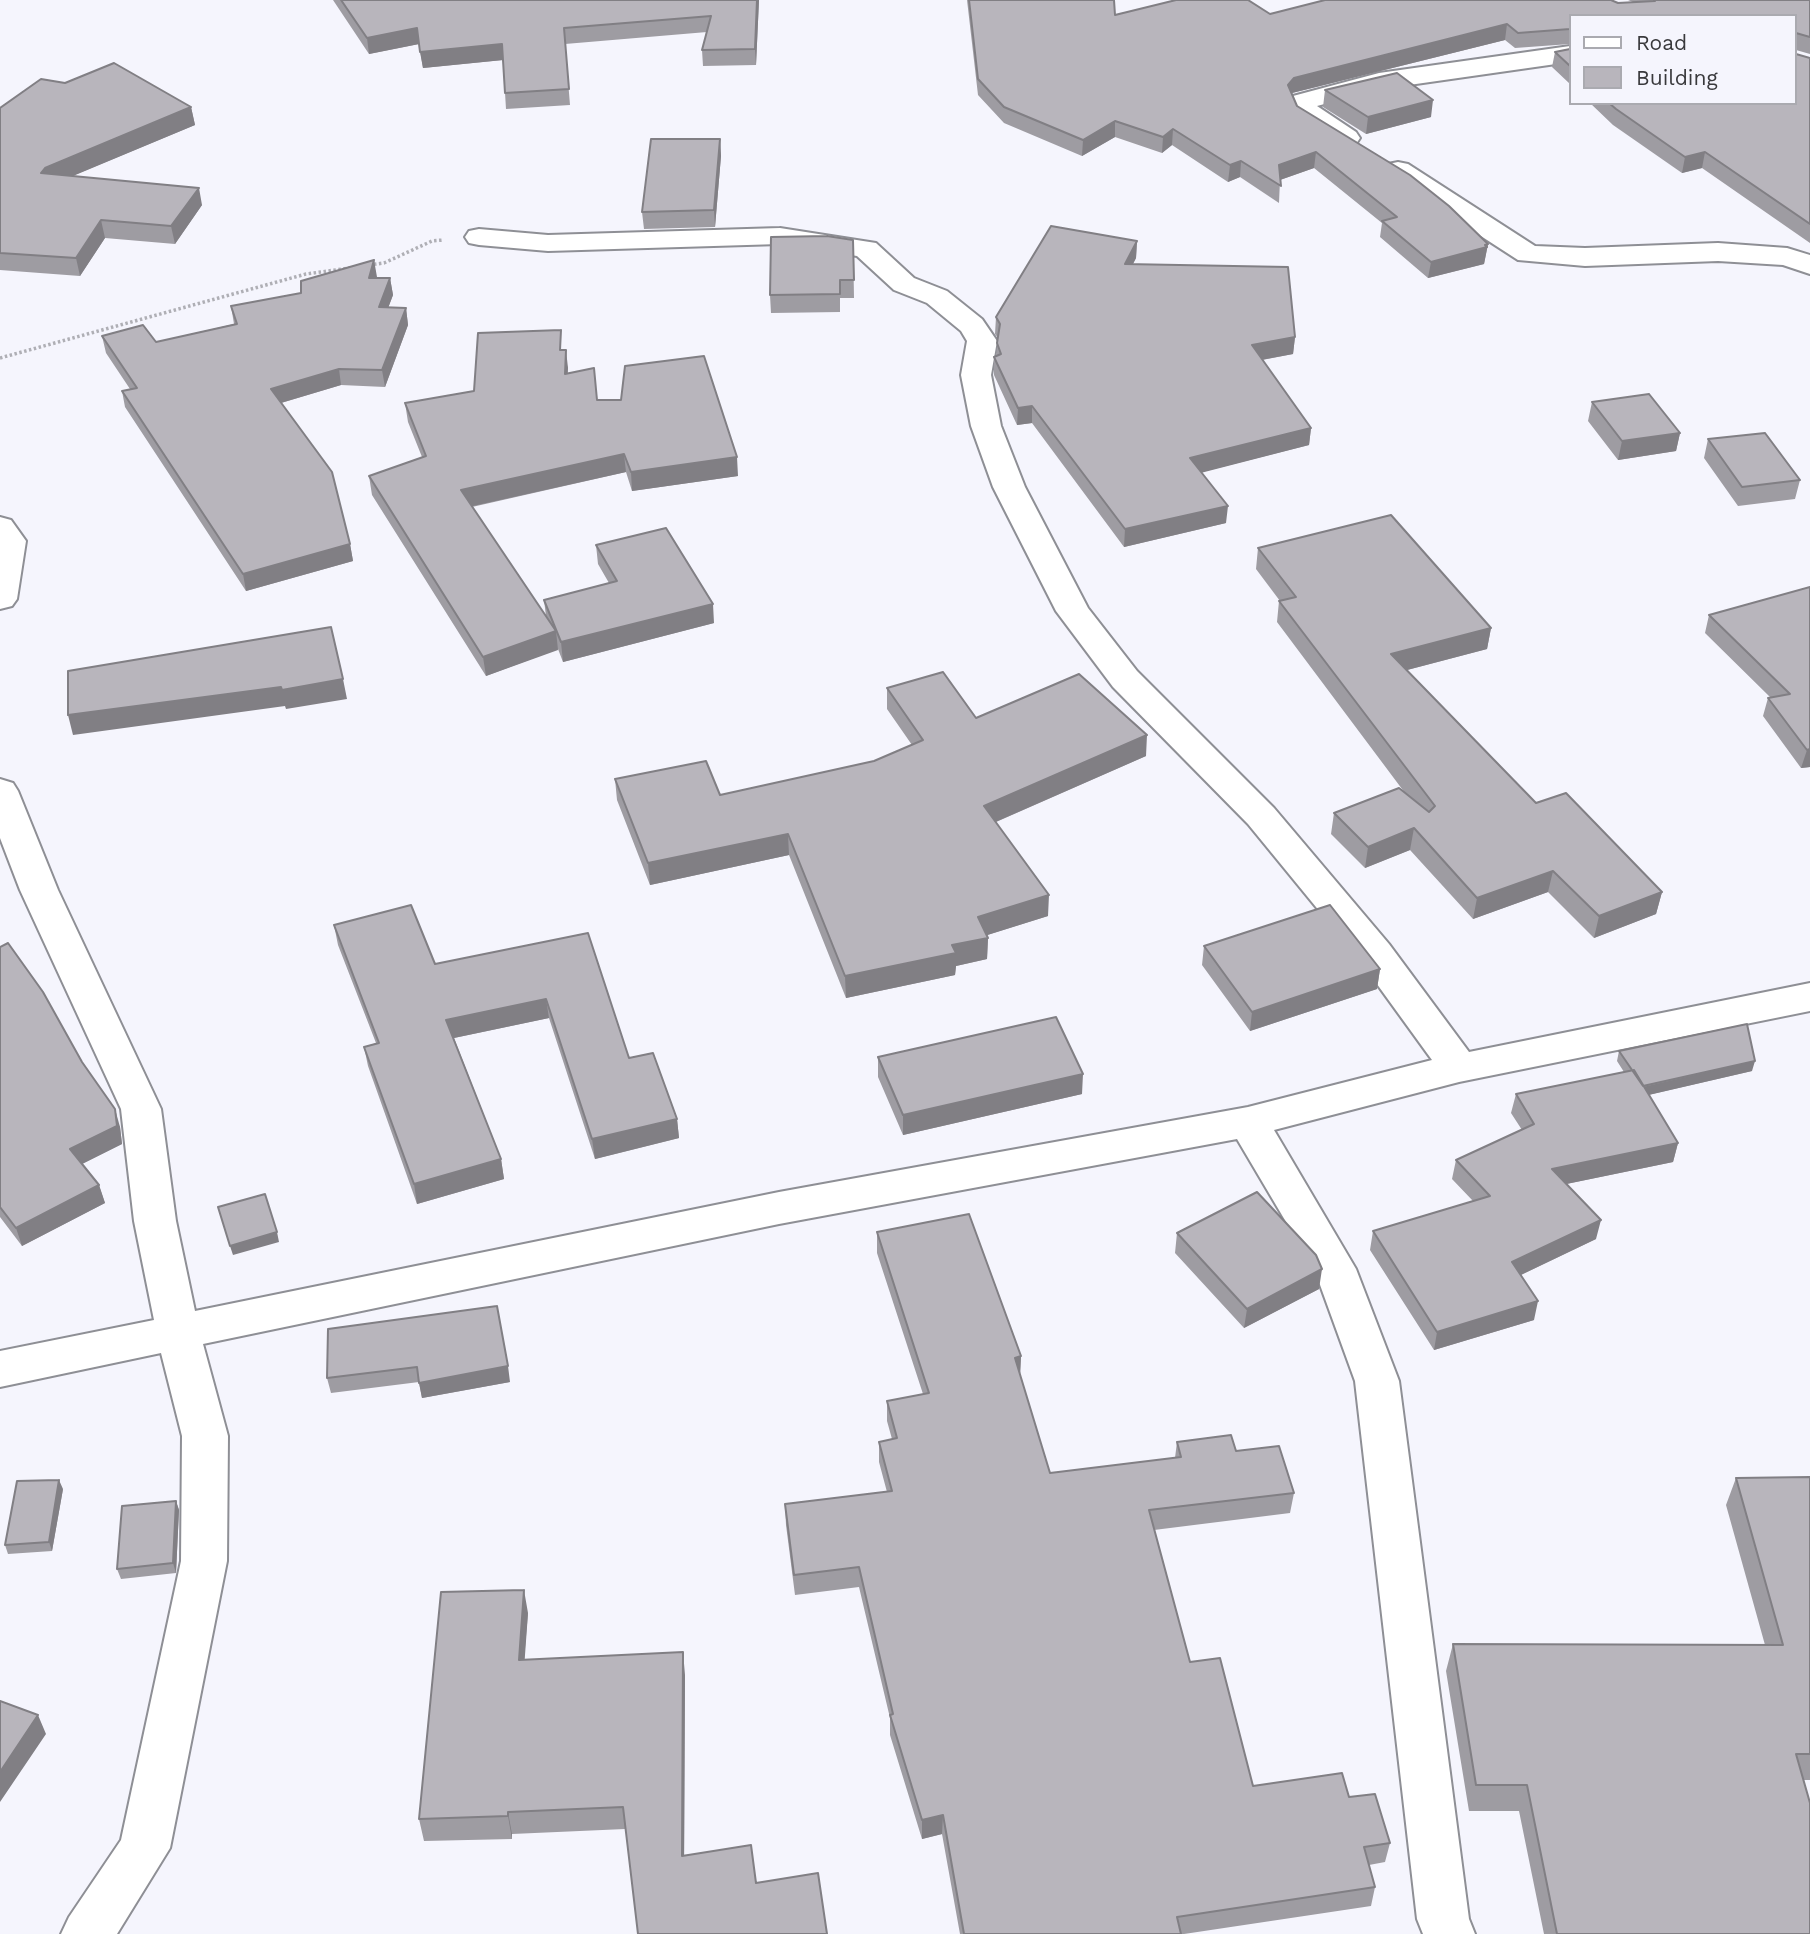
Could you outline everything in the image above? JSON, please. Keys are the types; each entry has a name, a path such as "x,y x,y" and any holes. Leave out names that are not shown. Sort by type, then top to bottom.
{"street":[{"path":"1568,54 1379,81 1302,102 1306,114 1372,153 1528,254 1585,257 1718,252 1787,257 1810,265"},
{"path":"479,237 548,243 780,236 866,249 904,285 937,297 972,325 982,341 976,375 986,426 1009,487 1073,611 1125,679 1261,816 1375,953 1459,1069"},
{"path":"0,527 10,541 0,599"},
{"path":"0,791 39,890 142,1109 155,1221 177,1332 205,1436 204,1562 145,1848 87,1934"},
{"path":"0,1369 779,1208 1248,1122 1459,1069 1805,1006"},
{"path":"1248,1122 1335,1269 1377,1381 1443,1919 1448,1934"}],"path":[{"path":"0,358 306,274 384,263 432,241 479,237"}],"building":[{"path":"341,0 757,0 755,49 702,50 711,16 564,28 569,89 505,93 502,44 420,52 417,28 367,38"},
{"path":"969,0 1114,0 1115,15 1176,0 1248,0 1270,14 1325,0 1611,0 1618,3 1654,0 1810,0 1810,37 1796,33 1796,14 1568,14 1568,29 1518,33 1507,24 1294,78 1288,85 1297,106 1410,175 1449,206 1488,244 1485,245 1487,247 1431,262 1382,221 1397,217 1316,152 1279,165 1281,186 1241,161 1230,165 1173,129 1163,137 1115,121 1083,140 1004,107 978,79"},
{"path":"1568,49 1568,64 1555,52"},
{"path":"1796,54 1810,58 1810,224 1705,152 1685,157 1611,105 1796,105"},
{"path":"114,63 191,107 45,168 41,173 199,188 171,226 101,220 76,258 0,253 0,108 41,79 65,83"},
{"path":"1397,73 1433,100 1368,117 1325,90"},
{"path":"651,139 720,139 714,210 642,212"},
{"path":"1051,226 1137,241 1125,264 1288,267 1295,337 1252,345 1311,428 1190,458 1228,506 1125,529 1032,406 1018,408 994,357 1001,354 997,343 1000,324 996,317"},
{"path":"827,236 853,240 854,280 840,280 840,294 770,295 771,237"},
{"path":"374,260 369,278 390,278 379,307 406,308 382,370 339,369 271,389 332,472 350,544 243,574 122,391 137,388 102,336 143,325 156,342 237,324 231,306 301,293 301,281"},
{"path":"561,330 560,350 566,350 565,374 594,368 597,400 621,400 625,366 704,356 737,457 631,472 624,454 461,490 556,631 483,657 369,476 426,456 405,403 474,391 478,333"},
{"path":"1649,394 1680,433 1622,441 1592,402"},
{"path":"1765,433 1800,480 1742,487 1708,439"},
{"path":"1391,515 1491,628 1391,654 1536,803 1566,793 1662,892 1599,916 1553,871 1477,898 1414,828 1368,847 1334,813 1399,788 1429,812 1435,806 1279,601 1296,597 1258,548"},
{"path":"666,528 713,604 561,642 544,600 617,581 596,545"},
{"path":"1810,587 1810,749 1807,750 1768,698 1790,694 1709,615"},
{"path":"331,627 343,679 282,690 281,687 68,715 68,671"},
{"path":"943,672 976,718 1079,674 1147,735 984,806 1049,895 978,917 988,938 952,945 956,953 845,976 788,834 648,863 615,779 706,761 720,795 874,761 923,740 887,688"},
{"path":"411,905 435,964 588,933 629,1058 653,1053 677,1119 592,1139 546,999 446,1020 501,1159 414,1184 364,1047 379,1043 334,925"},
{"path":"1330,905 1380,969 1252,1012 1204,946"},
{"path":"8,943 43,992 82,1062 115,1109 117,1126 70,1149 99,1185 16,1228 0,1207 0,947"},
{"path":"1056,1017 1083,1074 903,1115 878,1057"},
{"path":"1747,1024 1755,1061 1643,1086 1619,1051"},
{"path":"1634,1070 1678,1143 1552,1169 1601,1220 1512,1262 1538,1301 1437,1332 1373,1231 1490,1196 1456,1160 1534,1124 1516,1094"},
{"path":"1257,1192 1316,1255 1322,1269 1247,1309 1177,1233"},
{"path":"265,1194 277,1232 230,1246 218,1207"},
{"path":"969,1214 1021,1356 1015,1358 1050,1473 1181,1457 1177,1442 1231,1435 1236,1451 1279,1446 1294,1493 1149,1510 1190,1662 1220,1658 1253,1786 1342,1773 1349,1797 1375,1794 1390,1843 1364,1847 1375,1887 1177,1917 1181,1934 964,1934 943,1815 922,1820 890,1715 893,1714 859,1567 794,1575 785,1504 892,1491 879,1442 897,1438 887,1401 929,1393 877,1232"},
{"path":"497,1306 508,1366 419,1383 417,1367 327,1378 328,1329"},
{"path":"1810,1477 1810,1754 1796,1754 1810,1803 1810,1934 1557,1934 1527,1785 1476,1785 1453,1644 1783,1645 1736,1478"},
{"path":"59,1480 49,1542 5,1545 17,1481"},
{"path":"176,1501 173,1563 117,1569 122,1506"},
{"path":"524,1590 519,1660 683,1652 682,1856 751,1845 756,1883 818,1873 827,1934 638,1934 623,1807 508,1812 508,1816 419,1819 441,1592"},
{"path":"0,1701 38,1715 0,1772"}]}
